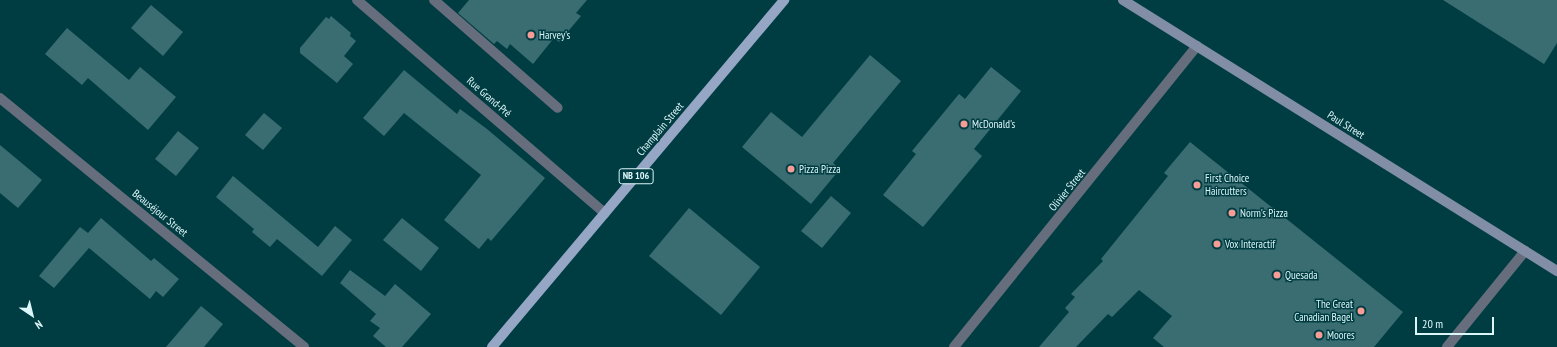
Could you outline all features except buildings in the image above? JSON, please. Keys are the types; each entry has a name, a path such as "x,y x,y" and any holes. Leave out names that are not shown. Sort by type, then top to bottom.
{"main road":[{"name":"Paul Street","path":"1123,0 1557,271"},
{"name":"Champlain Street","path":"492,347 782,2"}],"street":[{"name":"Rue Grand-Pré","path":"358,0 605,212"},
{"path":"434,0 558,108"},
{"name":"Olivier Street","path":"954,347 1198,46"},
{"name":"Beauséjour Street","path":"0,98 304,347"},
{"path":"1447,347 1525,251"}],"place":[{"name":"Harvey's","path":"531,35"},
{"name":"McDonald's","path":"964,124"},
{"name":"Pizza Pizza","path":"791,169"},
{"name":"First Choice Haircutters","path":"1197,185"},
{"name":"Norm's Pizza","path":"1232,213"},
{"name":"Vox Interactif","path":"1217,244"},
{"name":"Quesada","path":"1277,275"},
{"name":"The Great Canadian Bagel","path":"1361,311"},
{"name":"Moores","path":"1319,335"}]}
